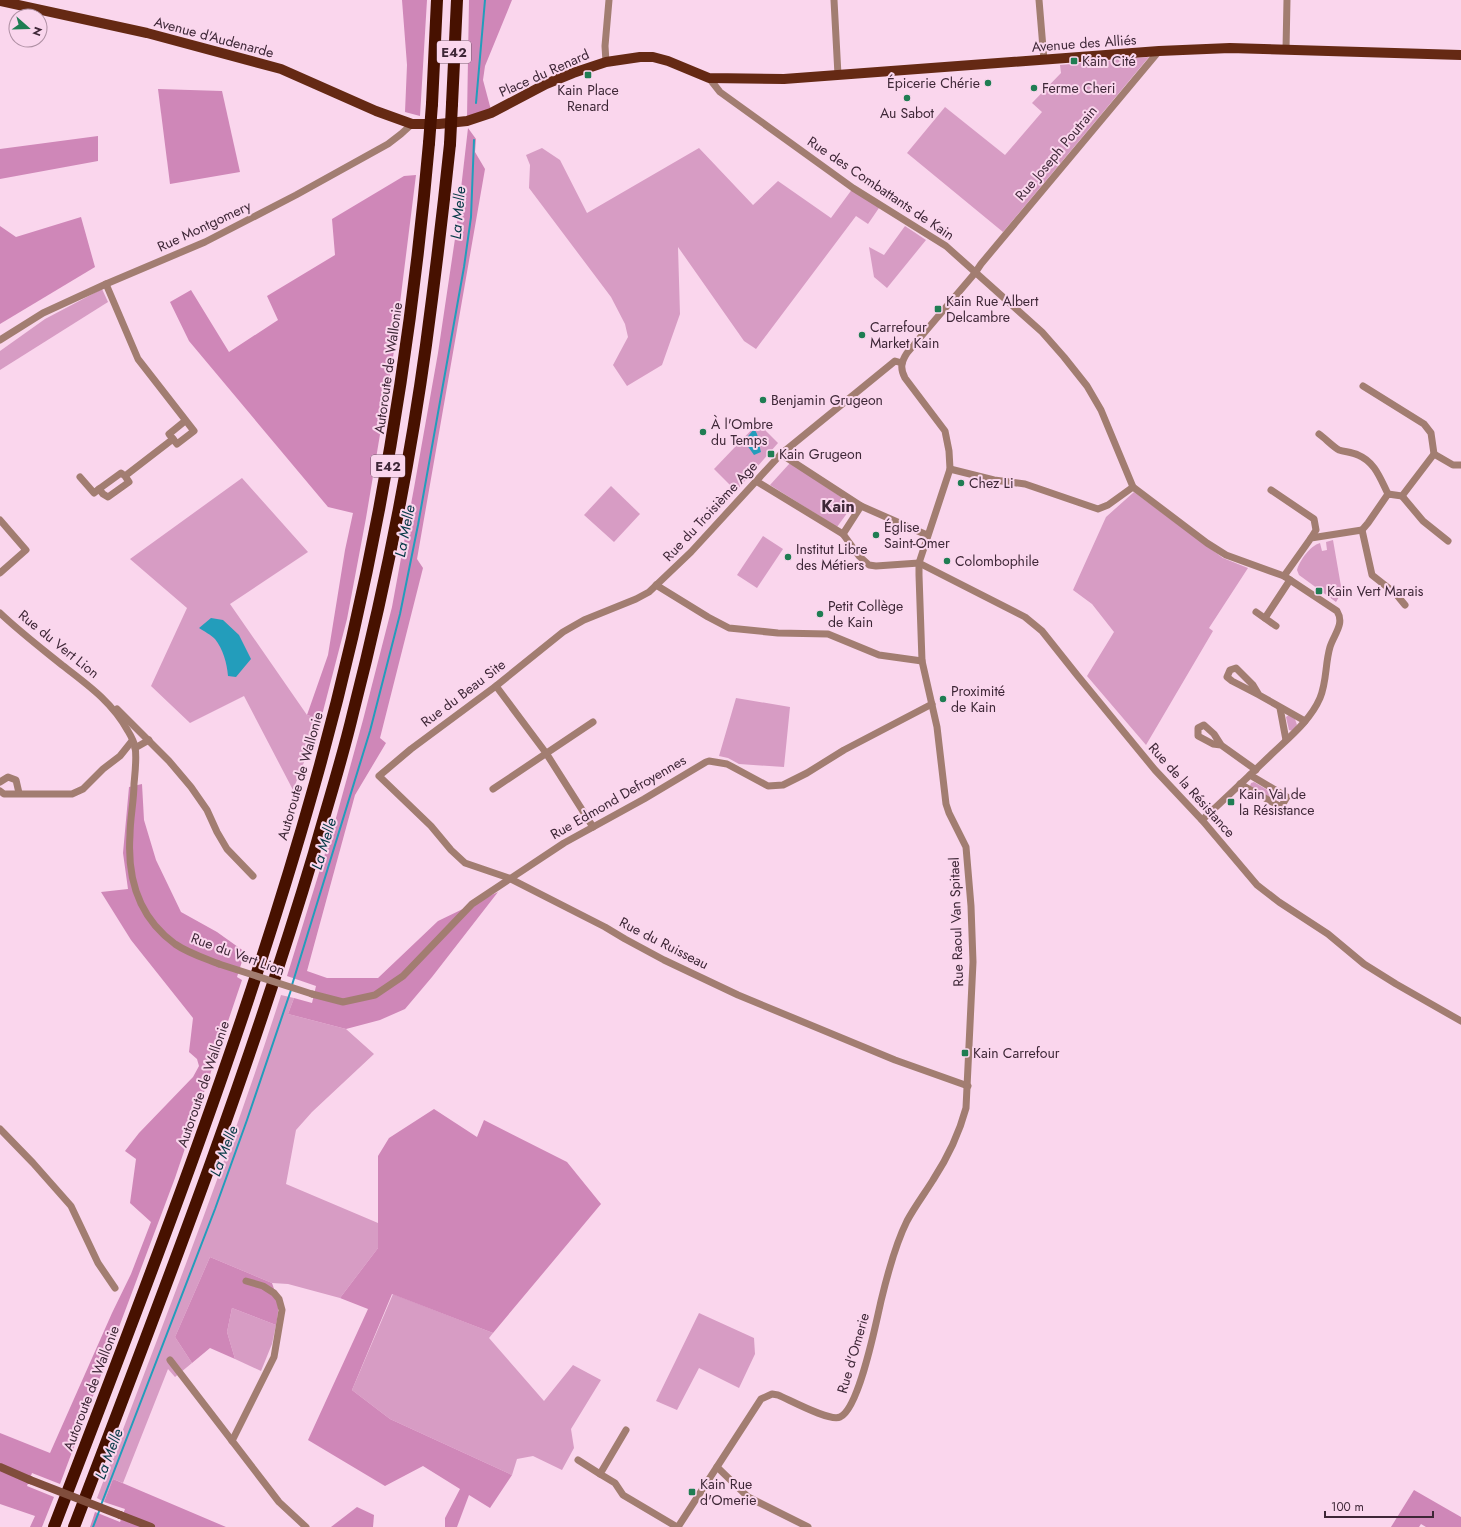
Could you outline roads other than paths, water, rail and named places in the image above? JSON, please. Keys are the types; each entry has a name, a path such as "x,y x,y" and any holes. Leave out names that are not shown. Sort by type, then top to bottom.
{"highway":[{"name":"Autoroute de Wallonie","path":"54,1527 134,1318 199,1141 247,1001 319,769 364,589 388,467 408,336 423,215 432,104 437,0"},
{"name":"E42","path":"74,1527 217,1147 302,894 353,714 382,593 406,469 426,346 450,144 457,0"}],"main road":[{"name":"Avenue d'Audenarde","path":"0,1 147,33 281,69 412,124"},
{"name":"Avenue des Alliés","path":"709,78 784,79 1158,51 1230,48 1461,55"},
{"name":"Place du Renard","path":"412,124 439,124 467,121 491,113 553,82 606,62 640,57 653,57 668,61 709,78"}],"street":[{"path":"606,62 605,46 609,0"},
{"path":"834,0 838,75"},
{"path":"1039,0 1044,60"},
{"path":"1286,49 1287,0"},
{"name":"Rue Joseph Poutrain","path":"902,363 907,353 1158,51"},
{"name":"Rue des Combattants de Kain","path":"709,78 720,92 831,173 946,246 1042,332 1087,386 1100,410 1133,487"},
{"name":"Rue Montgomery","path":"0,340 43,313 106,284 205,242 296,195 388,144 412,124"},
{"path":"106,284 138,359 194,431 177,444 169,434 185,421"},
{"name":"Rue du Troisième Age","path":"563,632 584,620 636,599 649,592 691,552 781,454 895,362 902,363"},
{"path":"902,363 902,373 905,378 945,431 949,451 950,469 994,480 1025,484 1098,509 1108,505 1133,487 1206,543 1226,555 1287,578 1337,611 1341,617 1340,624 1329,648 1326,676 1316,706 1305,721 1256,770 1202,820"},
{"path":"1363,386 1424,424 1431,433 1434,454 1402,496"},
{"path":"1319,434 1340,450 1352,452 1362,456 1371,463 1378,472 1388,494"},
{"path":"125,476 173,440"},
{"path":"781,454 861,506 927,535"},
{"path":"1434,454 1453,464 1461,465"},
{"name":"Rue Raoul Van Spitael","path":"950,469 919,563 922,661 940,747 946,804 966,847 971,906 973,962 967,1098"},
{"path":"80,477 94,493 99,489 121,473 129,482 108,497 99,489"},
{"path":"756,481 845,536 858,556 869,565 919,563"},
{"path":"1265,618 1316,530 1314,519 1272,490"},
{"path":"1388,494 1402,496 1423,521 1448,541"},
{"path":"1311,538 1362,530 1388,494"},
{"path":"845,536 861,506"},
{"path":"0,520 26,550 0,573"},
{"path":"1362,530 1372,575 1396,594 1405,605"},
{"name":"Rue de la Résistance","path":"919,563 1025,617 1042,631 1155,770 1202,820 1256,885 1328,934 1364,964 1461,1021"},
{"path":"656,585 729,628 778,633 828,634 879,654 922,661"},
{"name":"Rue du Vert Lion","path":"0,612 22,633 102,696 112,706"},
{"path":"1256,612 1276,626"},
{"name":"Rue du Beau Site","path":"379,776 411,749 496,686 563,632"},
{"path":"496,686 546,753 593,827"},
{"path":"1259,695 1305,721"},
{"name":"Rue Edmond Defroyennes","path":"343,1002 375,995 403,976 472,904 509,878 564,843 709,761 727,764 768,786 783,785 807,774 844,750 932,704"},
{"path":"112,706 119,710 173,766 207,810 227,849 253,876"},
{"path":"112,706 134,744"},
{"path":"1280,708 1286,740"},
{"path":"492,789 593,722"},
{"path":"0,791 4,794 72,794 83,789 103,769 134,744 149,740"},
{"name":"Rue du Vert Lion","path":"134,744 134,793 129,852 131,875 138,897 147,915 157,929 176,944 194,955 312,994 343,1002"},
{"path":"1221,745 1256,770"},
{"path":"1240,784 1281,807 1287,797 1250,775"},
{"path":"0,782 8,776 16,780 19,793"},
{"name":"Rue du Ruisseau","path":"379,776 431,826 451,850 465,863 509,878 605,927 664,960 738,995 896,1060 968,1086"},
{"name":"Rue d'Omerie","path":"678,1527 761,1399 772,1394 778,1395 830,1417 841,1417 849,1409 857,1394 882,1297 900,1236 915,1207 954,1145 966,1108 967,1098"},
{"path":"0,1129 33,1163 71,1206 98,1264 115,1288"},
{"path":"232,1441 274,1357 282,1310 279,1298 274,1293 263,1286 246,1281"},
{"path":"170,1360 279,1502 306,1527"},
{"path":"600,1474 626,1430"},
{"path":"578,1460 615,1483 623,1495 678,1527"},
{"path":"0,1467 151,1527"},
{"path":"716,1467 748,1497 808,1527"}],"water":[{"path":"754,429 758,437 761,452 754,455 744,441"},
{"path":"211,618 223,620 239,635 251,659 236,677 228,676 224,656 215,639 199,628"}],"waterway":[{"name":"La Melle","path":"476,103 485,0"},
{"name":"La Melle","path":"292,985 370,731 400,614 418,525 464,267 471,217 474,140"},
{"name":"La Melle","path":"101,1505 215,1209 291,990"},
{"name":"La Melle","path":"93,1527 100,1509"}],"place":[{"name":"Kain Cité","path":"1074,61"},
{"name":"Kain Place Renard","path":"588,75"},
{"name":"Épicerie Chérie","path":"988,83"},
{"name":"Ferme Cheri","path":"1034,88"},
{"name":"Au Sabot","path":"907,98"},
{"name":"Kain Rue Albert Delcambre","path":"938,309"},
{"name":"Carrefour Market Kain","path":"862,335"},
{"name":"Benjamin Grugeon","path":"763,400"},
{"name":"À l'Ombre du Temps","path":"703,432"},
{"name":"Kain Grugeon","path":"771,454"},
{"name":"Chez Li","path":"961,483"},
{"name":"Église Saint-Omer","path":"876,535"},
{"name":"Institut Libre des Métiers","path":"788,557"},
{"name":"Colombophile","path":"947,561"},
{"name":"Kain Vert Marais","path":"1319,591"},
{"name":"Petit Collège de Kain","path":"820,614"},
{"name":"Proximité de Kain","path":"943,699"},
{"name":"Kain Val de la Résistance","path":"1231,802"},
{"name":"Kain Carrefour","path":"965,1053"},
{"name":"Kain Rue d'Omerie","path":"692,1492"}],"district":[{"name":"Kain","path":"838,506"}]}
